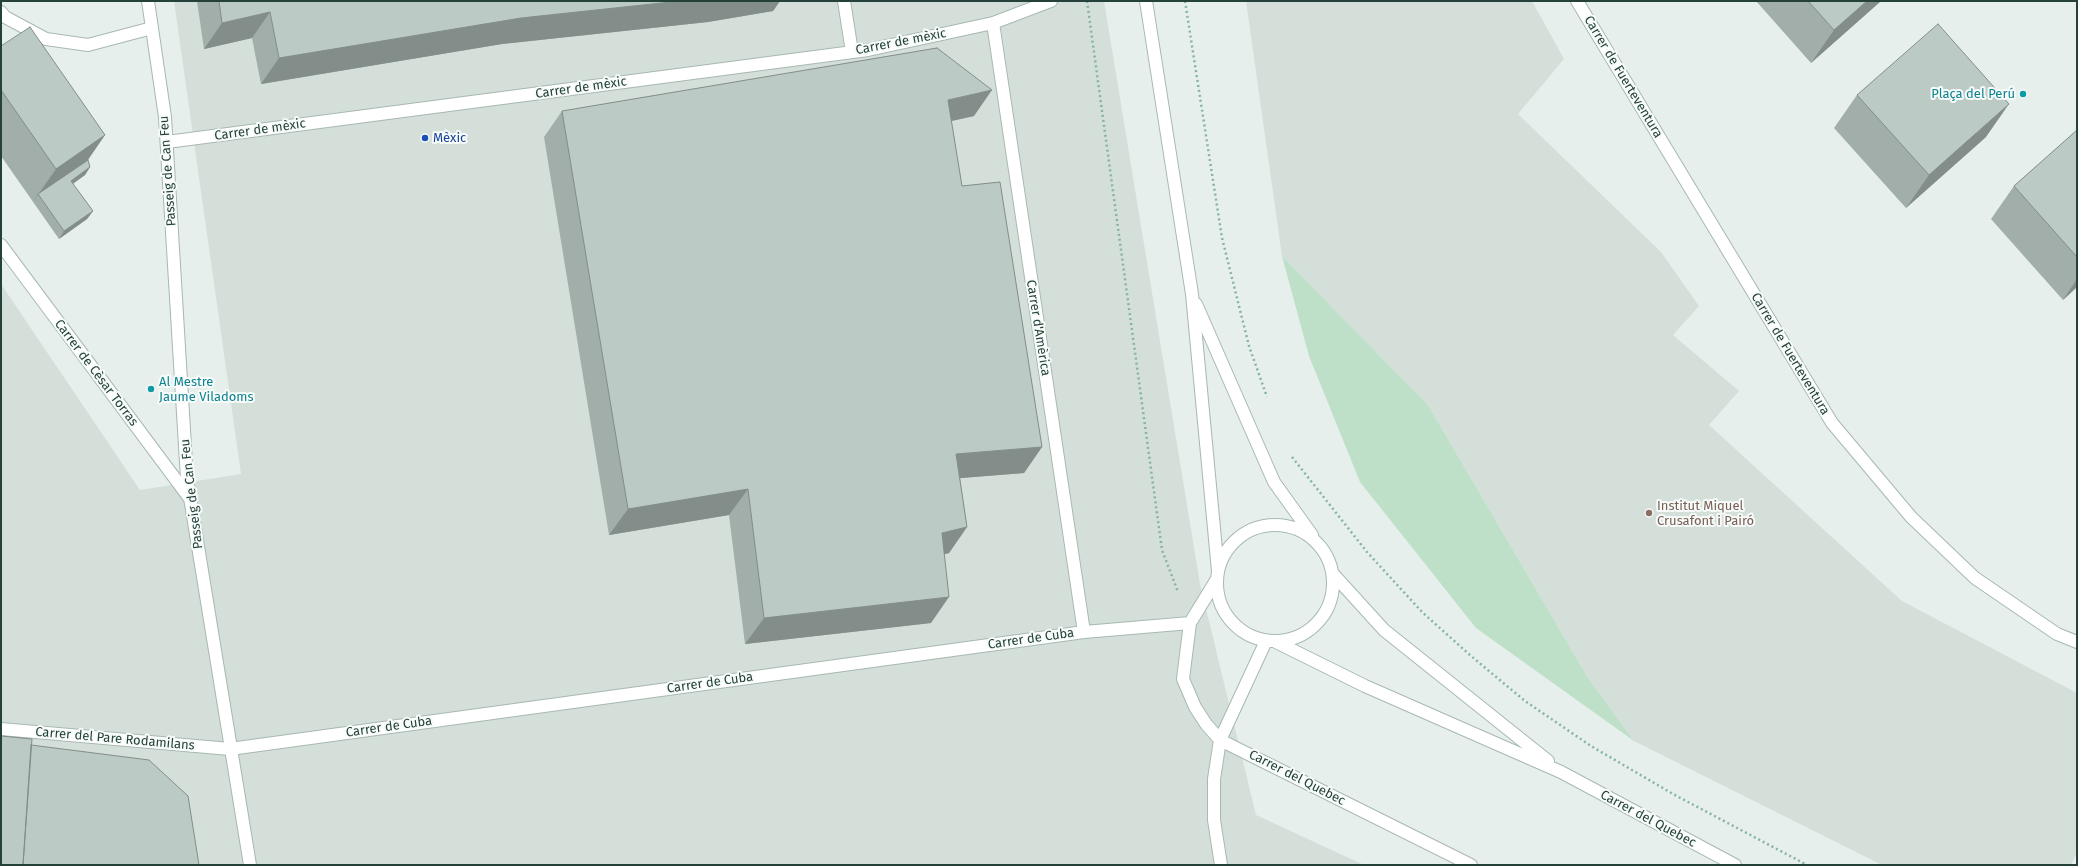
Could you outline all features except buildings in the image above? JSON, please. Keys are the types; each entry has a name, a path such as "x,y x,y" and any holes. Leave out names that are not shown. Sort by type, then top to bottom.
{"street":[{"name":"Passeig de Can Feu","path":"148,1 165,117 187,479 250,865"},
{"path":"844,1 852,52"},
{"name":"Carrer de mèxic","path":"167,142 868,50 993,23 1051,1"},
{"path":"1146,1 1192,294 1220,602 1232,622 1244,633 1271,641 1295,638 1312,629 1325,615 1332,598 1334,576 1327,556 1274,482 1192,294"},
{"name":"Carrer de Fuerteventura","path":"1577,1 1832,423 1911,517 1975,578 2057,634 2077,642"},
{"path":"1,12 5,17 46,39 88,45 152,28"},
{"name":"Carrer d'Amèrica","path":"993,23 1084,632"},
{"name":"Carrer de Cèsar Torras","path":"1,245 191,500"},
{"path":"1220,740 1206,724 1195,707 1182,679 1190,623 1218,575 1226,552 1250,530 1272,525 1296,529 1316,540"},
{"name":"Carrer del Quebec","path":"1334,576 1384,630 1561,772"},
{"name":"Carrer de Cuba","path":"230,749 1084,632 1190,623"},
{"path":"1221,865 1214,820 1214,779 1220,740 1271,641"},
{"name":"Carrer del Quebec","path":"1271,641 1365,686 1561,772 1735,865"},
{"name":"Carrer del Pare Rodamilans","path":"1,730 230,749"},
{"name":"Carrer del Quebec","path":"1220,740 1471,865"}],"path":[{"path":"1087,1 1162,550 1190,623"},
{"path":"1185,1 1222,238 1248,346 1269,402"},
{"path":"1288,451 1367,552 1422,612 1471,656 1525,701 1591,746 1666,790 1807,865"}],"shaded area":[{"path":"174,1 1104,1 1200,584 1256,815 1364,865 1,865 1,284 140,490 241,474"},
{"name":"Institut Miquel Crusafont i Pairó","path":"1246,1 1532,1 1564,59 1518,114 1661,252 1699,306 1673,335 1739,391 1709,425 1902,601 2077,693 2077,853 2071,865 1882,865 1634,741 1588,678 1428,405 1282,256"}],"green space":[{"path":"1282,256 1428,405 1588,678 1634,741 1476,628 1360,482 1309,356"}],"place":[{"name":"Plaça del Perú","path":"2023,94"},
{"name":"Mèxic","path":"425,138"},
{"name":"Al Mestre Jaume Viladoms","path":"151,389"},
{"name":"Institut Miquel Crusafont i Pairó","path":"1649,513"}]}
